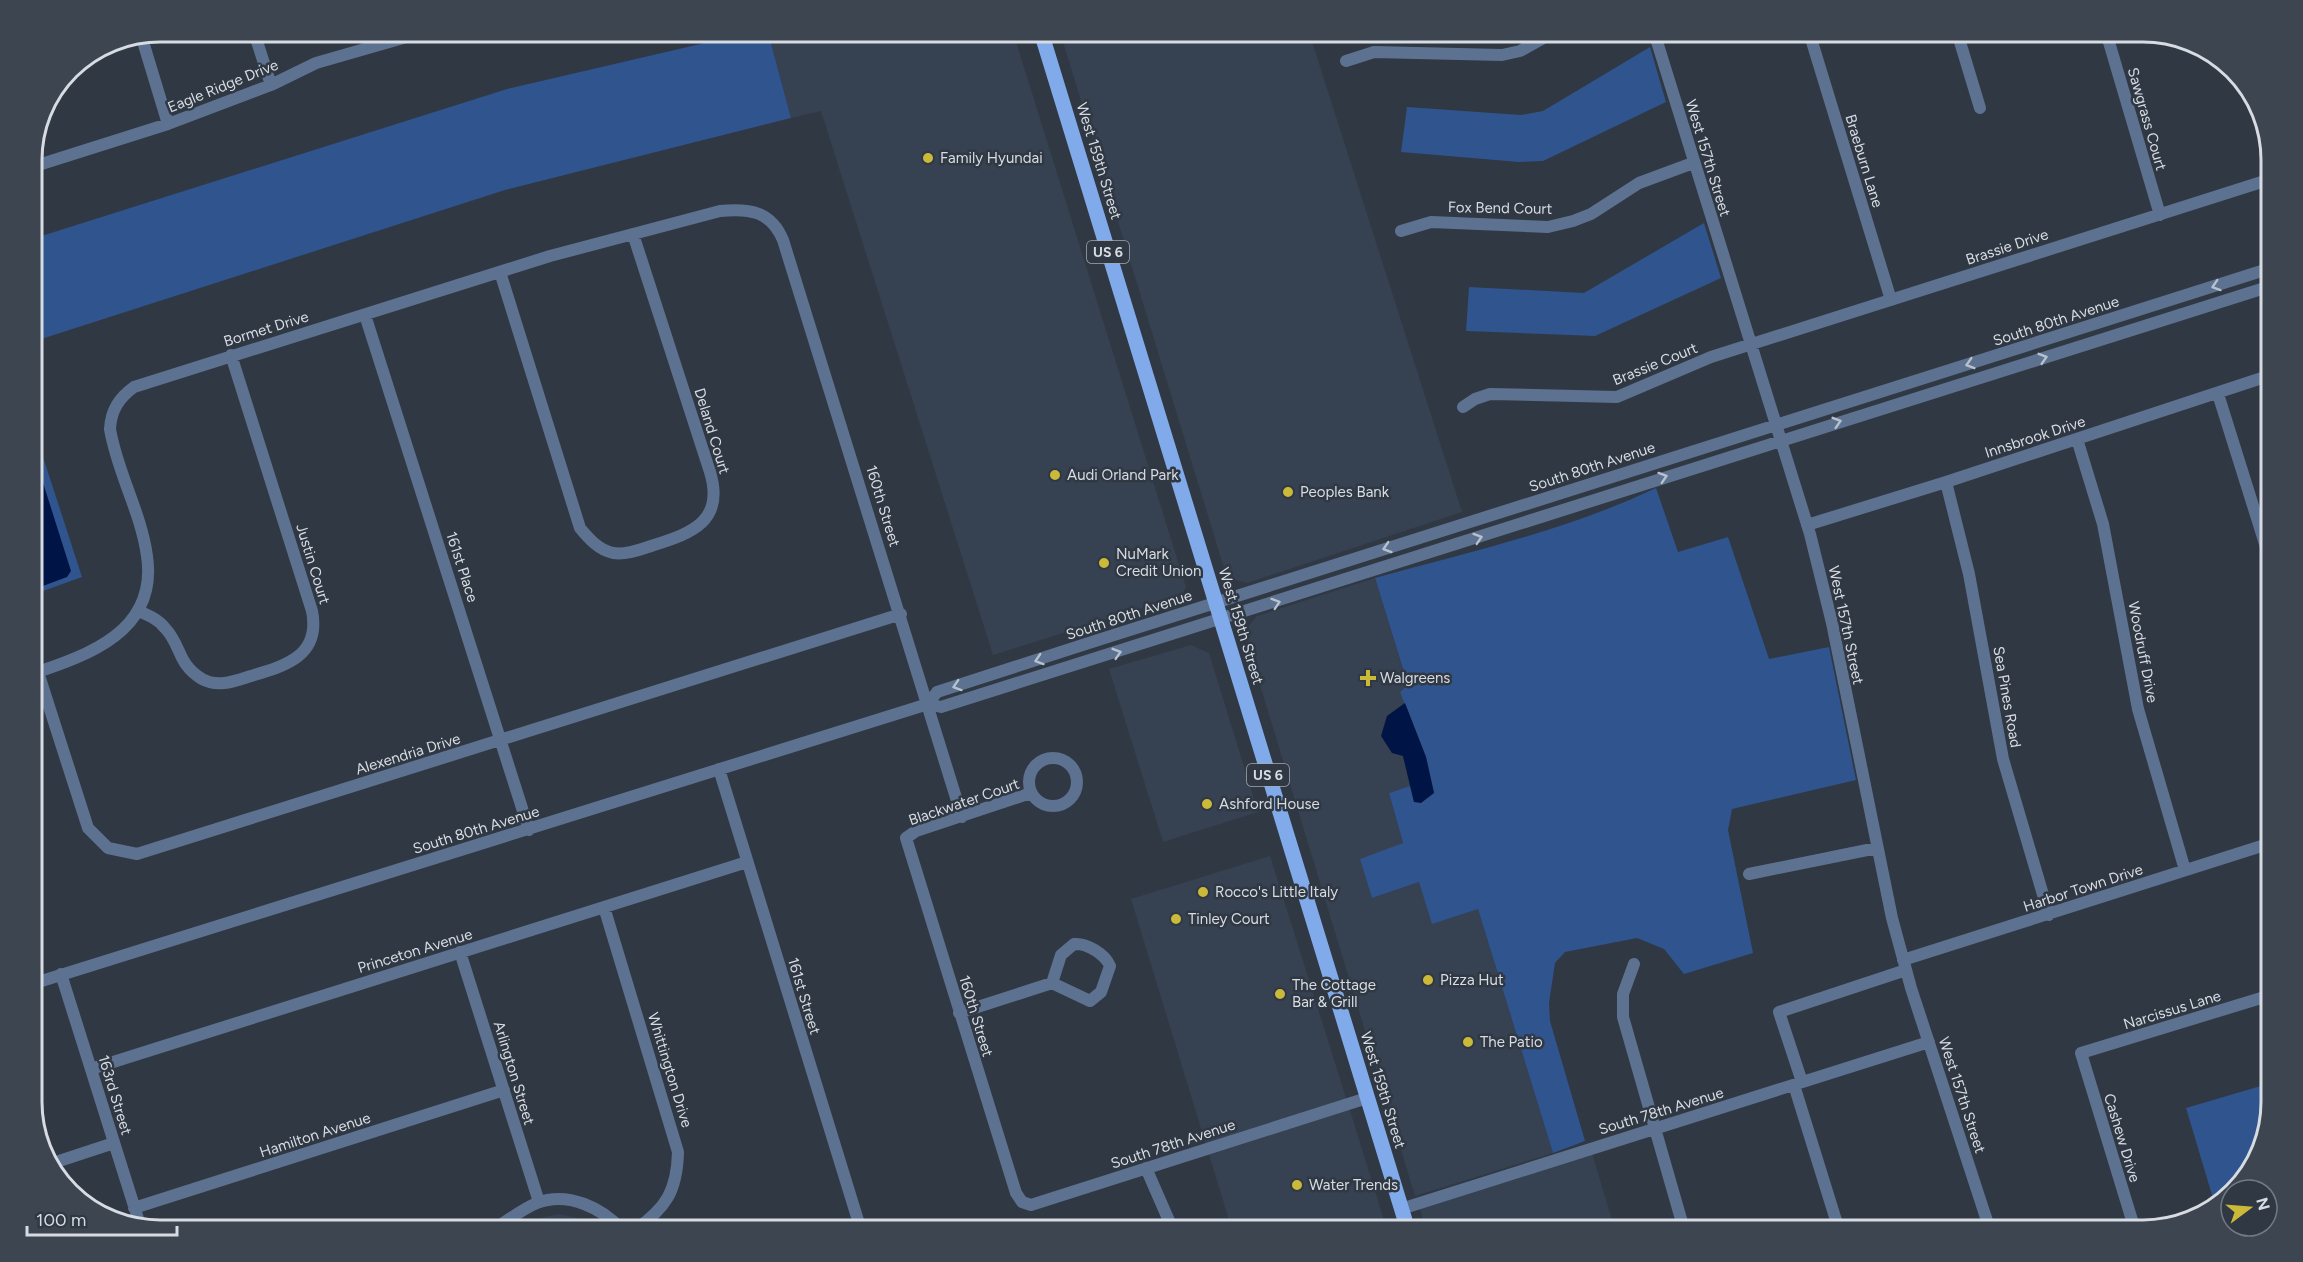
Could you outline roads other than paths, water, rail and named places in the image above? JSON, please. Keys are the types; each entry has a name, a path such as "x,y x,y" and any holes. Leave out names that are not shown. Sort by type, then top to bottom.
{"main road":[{"name":"West 159th Street","path":"1044,42 1405,1220"}],"street":[{"path":"257,42 271,85"},
{"name":"Eagle Ridge Drive","path":"42,164 168,124 271,85 316,63 389,42"},
{"path":"1346,61 1374,52 1502,56 1520,51 1536,42"},
{"name":"West 157th Street","path":"1657,42 1807,525 1832,623 1877,848 1905,965 1987,1220"},
{"name":"Braeburn Lane","path":"1812,42 1891,300"},
{"path":"1960,42 1980,108"},
{"name":"Sawgrass Court","path":"2109,42 2160,215"},
{"path":"143,43 168,124"},
{"name":"Fox Bend Court","path":"1401,231 1431,222 1548,226 1573,221 1592,214 1639,183 1693,163"},
{"name":"Brassie Drive","path":"1752,344 2261,182"},
{"name":"Bormet Drive","path":"42,670 102,647 121,633 138,611 146,589 148,556 112,440 110,420 113,410 125,393 134,387 500,272 633,234 720,211 749,209 760,214"},
{"name":"160th Street","path":"760,214 778,228 783,240 901,614 962,817"},
{"name":"Deland Court","path":"500,272 580,528 587,537 604,550 631,552 695,531 708,514 714,493 710,472 633,234"},
{"name":"South 80th Avenue","path":"928,704 937,692 2261,271"},
{"name":"South 80th Avenue","path":"42,981 928,704 941,707 1220,621 1781,440 2261,289"},
{"name":"161st Place","path":"365,315 529,830"},
{"name":"Brassie Court","path":"1463,407 1475,399 1490,394 1617,398 1711,357 1752,344"},
{"name":"Justin Court","path":"138,611 164,626 185,666 212,683 226,683 285,666 294,660 309,643 314,626 312,611 231,356"},
{"name":"Innsbrook Drive","path":"1807,525 2261,379"},
{"path":"2218,394 2261,531"},
{"name":"Woodruff Drive","path":"2078,439 2103,524 2138,709 2185,870"},
{"name":"Sea Pines Road","path":"1946,482 1969,574 2003,759 2049,915"},
{"name":"Alexendria Drive","path":"42,693 88,828 108,848 129,854 144,852 901,614"},
{"name":"Blackwater Court","path":"1056,757 1070,764 1074,770 1077,787 1068,801 1060,805 1044,804 1031,793 1030,771 1041,760 1056,757"},
{"name":"161st Street","path":"719,769 858,1220"},
{"name":"Blackwater Court","path":"906,838 916,831 1031,793"},
{"name":"160th Street","path":"906,838 1016,1193 1022,1202"},
{"name":"Harbor Town Drive","path":"1798,1084 1779,1012 2049,915 2261,846"},
{"path":"1749,874 1877,848"},
{"name":"Princeton Avenue","path":"91,1069 747,862"},
{"name":"Whittington Drive","path":"604,907 678,1152 675,1183 669,1197 660,1211 649,1220"},
{"path":"959,1013 1052,983 1090,1001 1101,992 1110,966 1108,961 1095,951 1074,944 1061,955 1052,983"},
{"name":"Arlington Street","path":"460,952 539,1202"},
{"path":"1634,964 1623,994 1623,1017 1681,1220"},
{"name":"163rd Street","path":"61,974 137,1218"},
{"name":"Narcissus Lane","path":"2081,1053 2261,998"},
{"name":"South 78th Avenue","path":"1401,1209 1929,1042"},
{"name":"Cashew Drive","path":"2081,1053 2132,1220"},
{"path":"1798,1084 1836,1220"},
{"name":"Hamilton Avenue","path":"134,1208 504,1090"},
{"name":"South 78th Avenue","path":"1022,1202 1031,1205 1367,1098"},
{"path":"58,1161 114,1143"},
{"path":"1146,1168 1169,1220"},
{"path":"509,1220 539,1202 569,1200 580,1203 613,1220"}],"place":[{"name":"Family Hyundai","path":"928,158"},
{"name":"Audi Orland Park","path":"1055,475"},
{"name":"Peoples Bank","path":"1288,492"},
{"name":"NuMark Credit Union","path":"1104,563"},
{"name":"Walgreens","path":"1368,678"},
{"name":"Ashford House","path":"1207,804"},
{"name":"Rocco's Little Italy","path":"1203,892"},
{"name":"Tinley Court","path":"1176,919"},
{"name":"Pizza Hut","path":"1428,980"},
{"name":"The Cottage Bar & Grill","path":"1280,994"},
{"name":"The Patio","path":"1468,1042"},
{"name":"Water Trends","path":"1297,1185"}]}
